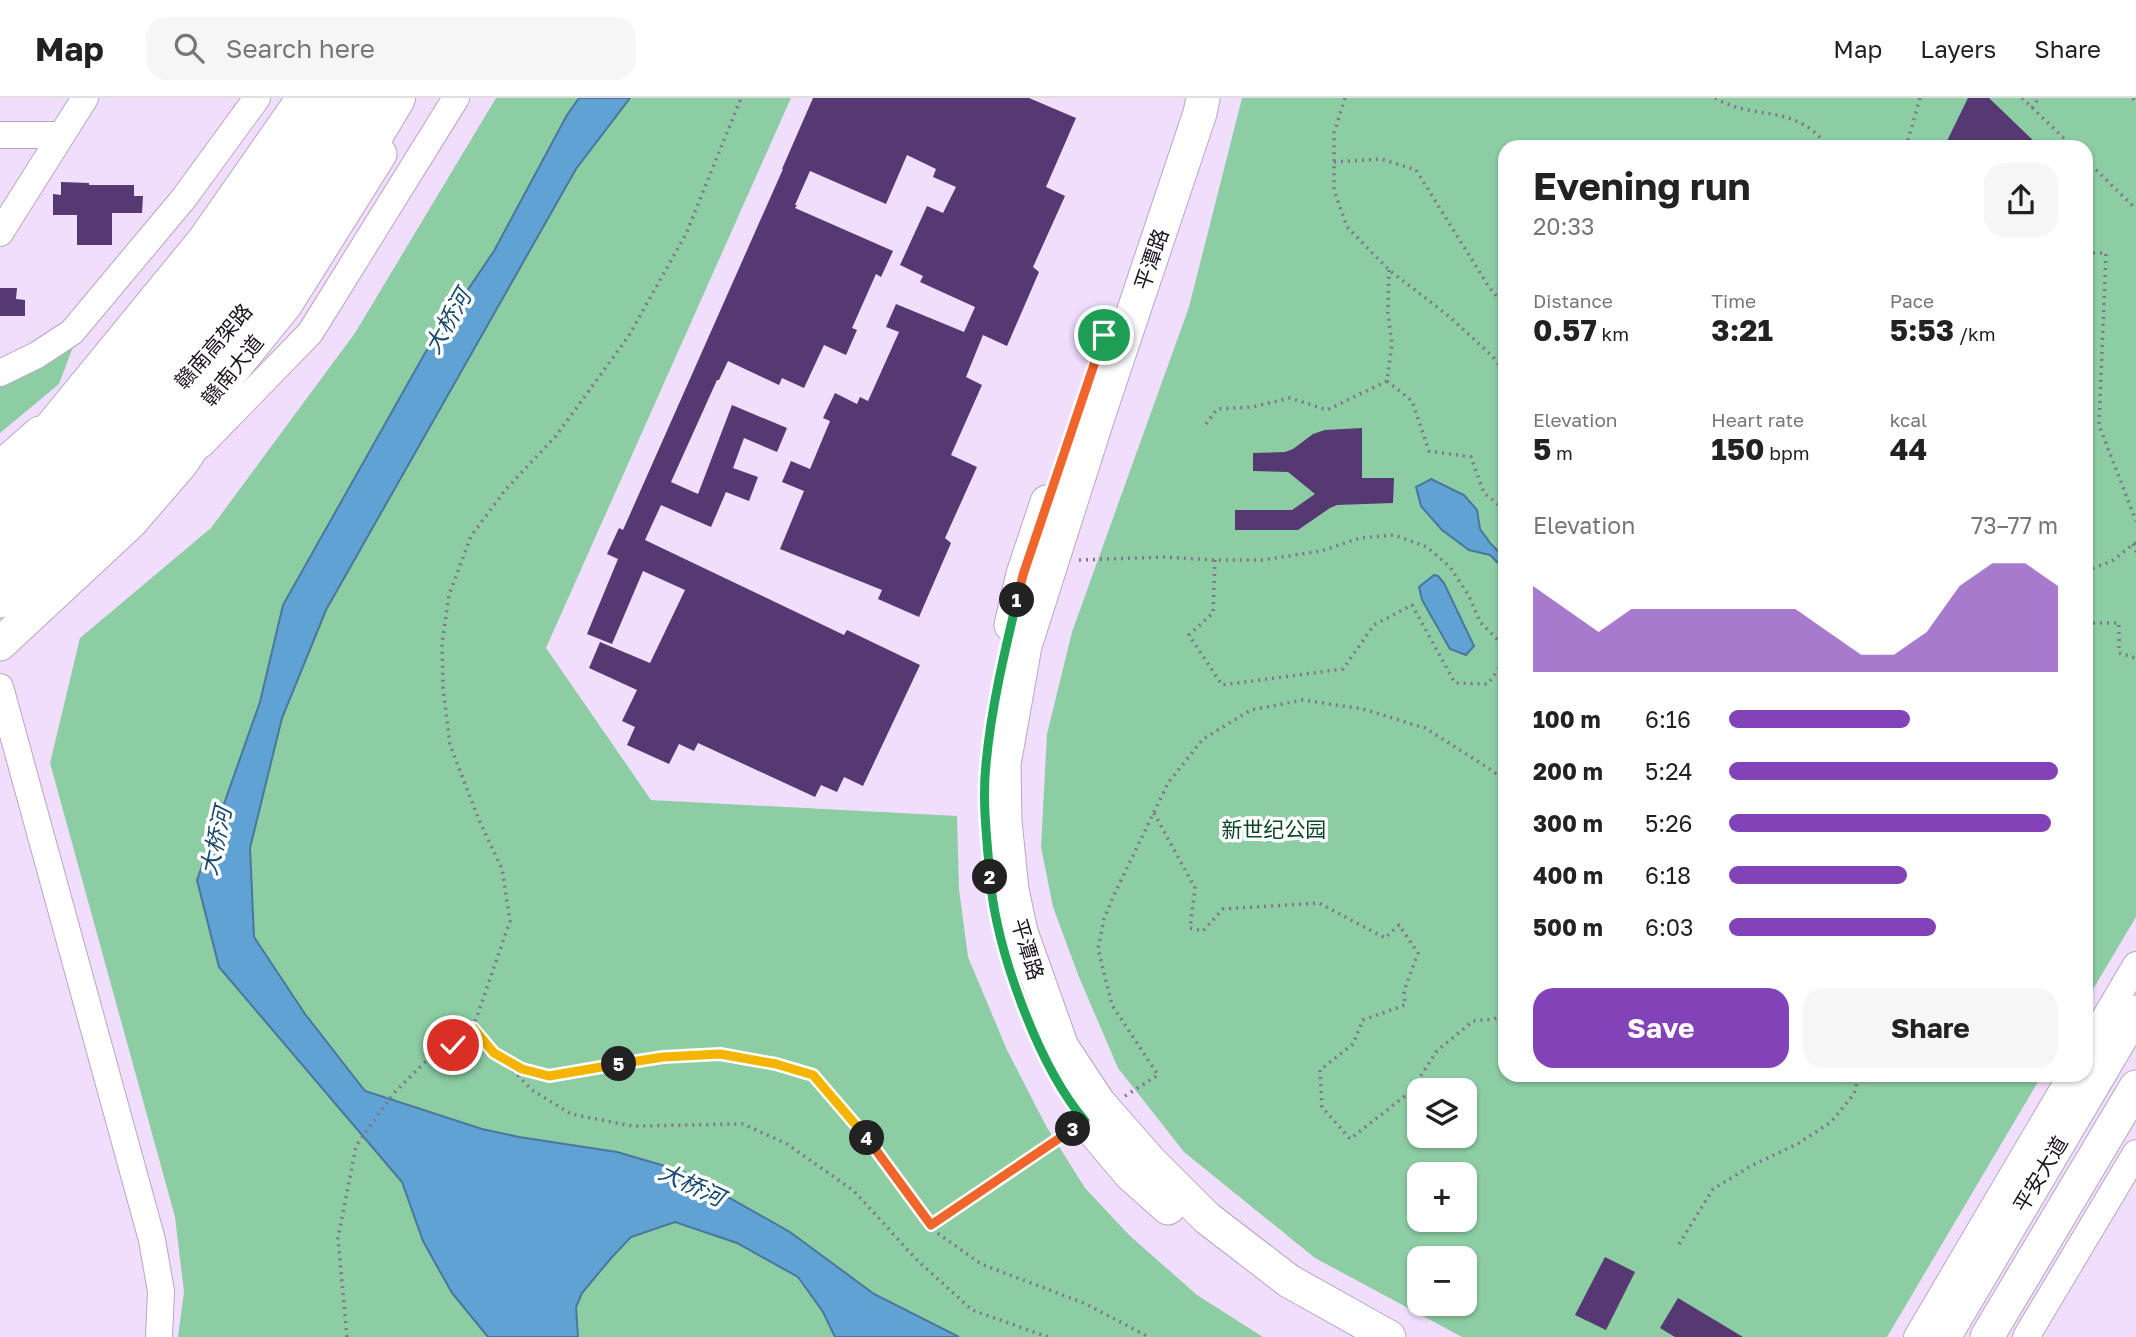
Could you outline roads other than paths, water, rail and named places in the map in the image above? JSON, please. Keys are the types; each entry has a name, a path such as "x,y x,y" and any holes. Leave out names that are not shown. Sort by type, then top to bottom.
{"highway":[{"name":"赣南高架路","path":"0,529 76,456 211,303 302,180 355,98"},
{"name":"赣南高架路","path":"0,569 132,438 241,316 374,135 396,98"}],"main road":[{"path":"0,506 218,256 330,98"},
{"name":"赣南大道","path":"0,601 125,487 192,419 286,304 414,98"},
{"name":"平潭路","path":"1182,98 1023,575 995,704 985,766 985,824 990,883 1001,937 1019,995 1043,1056 1095,1115 1149,1160 1207,1218 1289,1281 1389,1337"},
{"name":"平潭路","path":"1203,98 1025,646 1004,764 1005,821 1012,890 1039,986 1062,1047 1095,1115 1131,1175 1193,1231 1272,1293 1349,1337"},
{"path":"0,468 116,363 218,256"},
{"path":"0,644 130,523 181,464 286,304"},
{"name":"平安大道","path":"1944,1337 2136,1012"},
{"name":"平安大道","path":"1987,1337 2136,1087"}],"street":[{"path":"0,233 85,98"},
{"path":"0,373 37,355 72,332 184,198 257,98"},
{"path":"0,478 54,420 202,237 299,98"},
{"path":"0,627 181,464 310,333 456,98"},
{"path":"0,135 61,135"},
{"path":"0,687 152,1240 161,1291 159,1337"},
{"path":"2093,1038 2136,965"},
{"name":"平安大道","path":"1917,1337 2067,1082"},
{"path":"2026,1337 2136,1153"}],"water":[{"name":"大桥河","path":"579,98 630,98 576,169 326,610 282,718 250,848 254,937 305,1014 365,1091 482,1129 617,1152 682,1171 790,1232 874,1294 959,1337 835,1337 823,1312 798,1277 737,1243 675,1222 631,1237 612,1257 582,1293 576,1307 578,1337 488,1337 452,1293 423,1241 402,1182 219,967 197,880 260,702 283,605 425,353 494,251 567,115"},
{"path":"1431,479 1464,495 1477,510 1480,529 1498,551 1498,563 1490,555 1469,550 1442,530 1421,506 1416,487"},
{"path":"1434,575 1444,583 1474,646 1466,655 1450,649 1422,600 1419,587"}],"park label":[{"name":"新世纪公园","path":"1274,829"}]}
